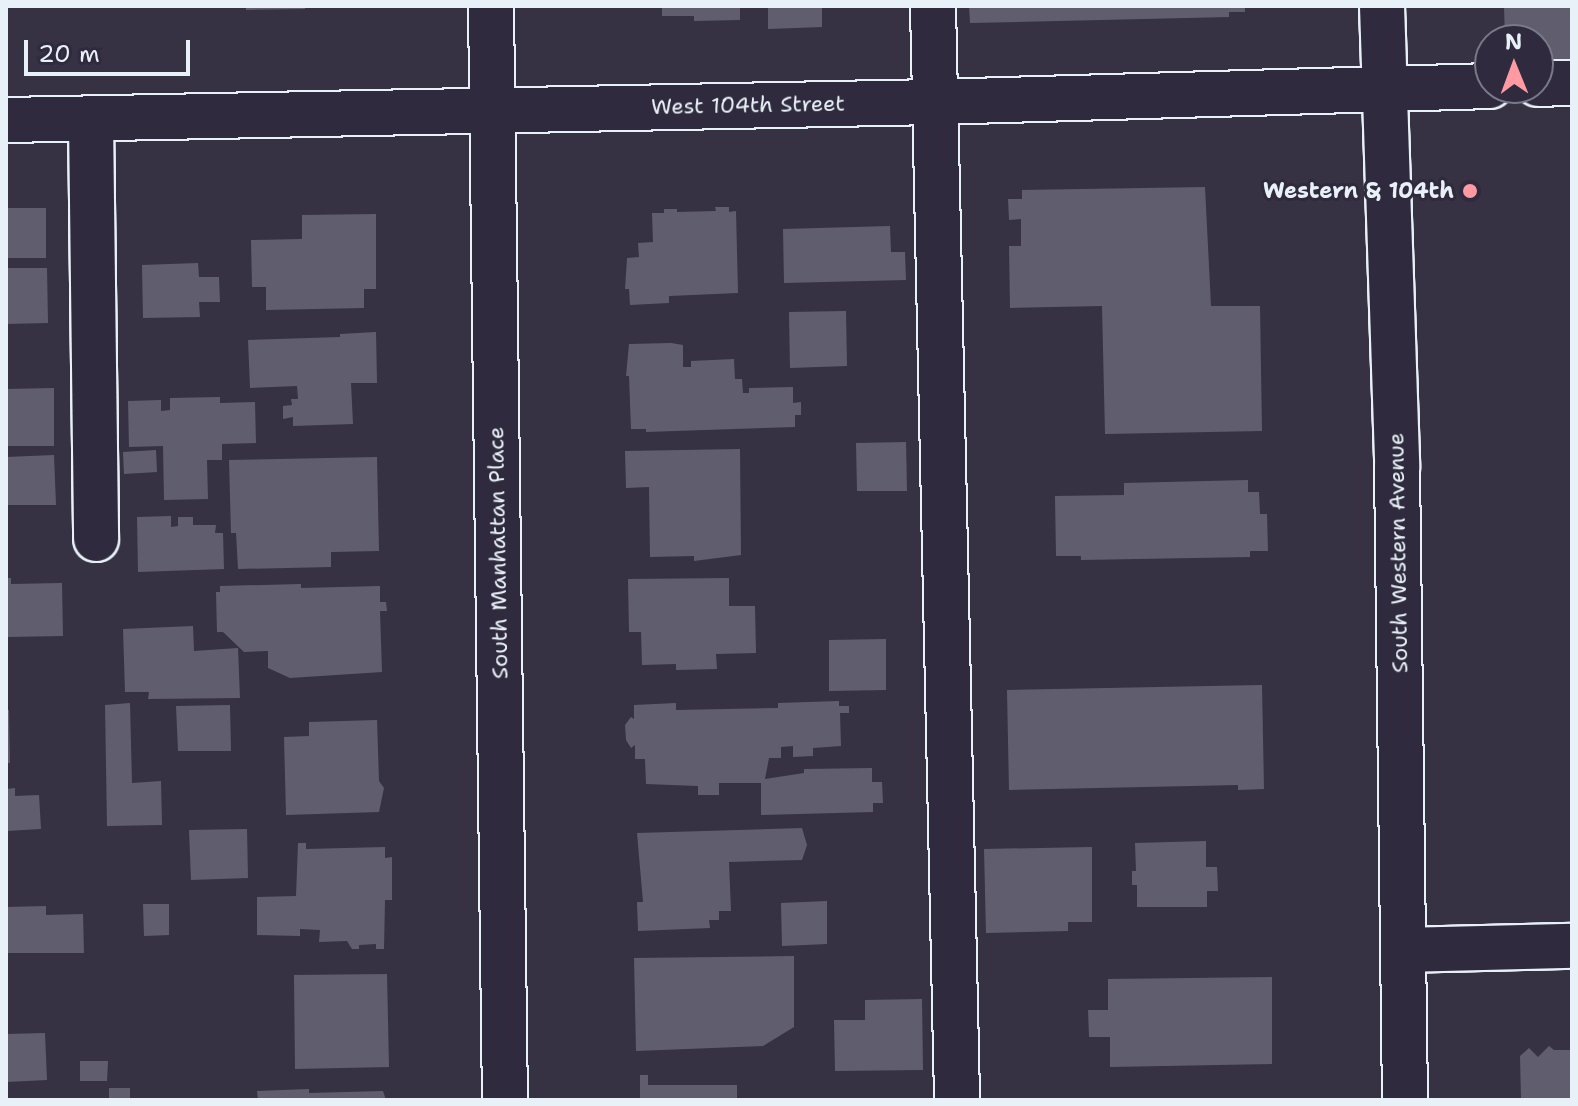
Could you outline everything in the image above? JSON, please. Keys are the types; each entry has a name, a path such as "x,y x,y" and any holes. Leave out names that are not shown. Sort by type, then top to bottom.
{"street":[{"name":"South Manhattan Place","path":"491,6 505,1100"},
{"path":"933,6 957,1100"},
{"name":"South Western Avenue","path":"1382,6 1397,466 1405,1100"},
{"name":"West 104th Street","path":"6,120 935,102 1474,86"},
{"path":"91,119 96,539"},
{"path":"1404,950 1572,946"}],"building":[{"path":"246,6 305,6 305,9 246,10"},
{"path":"662,6 740,6 740,20 694,21 694,16 662,16"},
{"path":"768,6 822,6 822,27 768,29"},
{"path":"969,6 1245,6 1245,12 1229,12 1229,17 970,23"},
{"path":"1504,6 1572,6 1572,62 1554,63 1554,24 1505,24"},
{"path":"1205,187 1211,306 1260,306 1262,431 1105,434 1102,306 1010,308 1009,246 1021,246 1021,219 1009,220 1008,199 1022,199 1022,190"},
{"path":"715,207 729,207 729,212 736,211 738,293 669,296 669,303 630,305 629,289 625,289 627,258 639,257 638,243 653,242 652,213 664,213 664,209 677,209 677,212 716,211"},
{"path":"6,208 46,208 46,258 6,258"},
{"path":"376,214 376,289 364,289 364,308 266,310 266,287 252,287 251,240 302,239 302,215"},
{"path":"890,226 891,252 905,252 906,280 784,283 783,229"},
{"path":"198,263 199,277 219,277 220,302 199,302 200,317 143,318 142,265"},
{"path":"6,268 47,268 48,323 6,324"},
{"path":"846,311 847,366 790,368 789,312"},
{"path":"376,332 377,383 351,383 353,424 293,426 293,417 283,419 283,406 292,405 291,399 298,399 297,386 250,388 248,340 340,337 340,334"},
{"path":"629,344 683,345 683,367 691,367 691,361 734,359 735,379 742,379 743,393 749,393 749,388 793,387 793,403 801,402 801,415 795,415 795,427 646,432 646,429 631,429 629,376 626,376"},
{"path":"54,388 54,446 6,446 6,389"},
{"path":"220,397 220,403 255,402 256,443 222,444 222,460 207,460 208,499 164,500 163,446 129,447 128,401 161,400 161,411 170,410 170,398"},
{"path":"906,442 907,491 857,491 856,443"},
{"path":"740,449 741,555 694,561 694,556 650,557 649,487 626,488 625,451"},
{"path":"156,450 157,472 124,474 123,452"},
{"path":"54,455 56,505 6,505 6,457"},
{"path":"377,457 379,551 331,552 331,567 238,569 236,533 231,533 229,460"},
{"path":"1248,480 1248,492 1259,492 1260,514 1267,514 1268,551 1250,551 1250,557 1081,560 1081,556 1056,556 1055,496 1124,495 1124,483"},
{"path":"171,516 171,527 178,526 178,517 193,517 193,525 216,525 215,533 223,533 224,569 138,572 137,517"},
{"path":"6,578 11,578 11,584 62,583 63,636 6,637"},
{"path":"729,578 729,606 755,606 756,653 716,654 717,669 676,670 676,664 642,665 641,632 629,632 628,579"},
{"path":"301,584 301,588 380,586 380,602 386,602 387,611 380,611 382,672 290,678 268,668 268,651 244,652 223,632 217,632 216,592 220,592 220,586"},
{"path":"193,626 194,651 238,648 240,698 148,699 149,692 125,692 123,629"},
{"path":"886,639 886,690 829,691 829,640"},
{"path":"1262,685 1264,789 1238,790 1238,785 1009,790 1007,690"},
{"path":"839,701 839,706 849,706 849,713 840,713 841,746 813,748 813,756 793,757 793,746 781,747 781,758 769,758 765,779 804,773 804,769 872,768 872,782 882,782 883,803 873,803 873,812 761,815 761,783 719,783 719,795 698,795 698,786 646,784 645,759 635,759 635,745 631,748 626,740 625,725 631,717 634,719 634,705 676,703 676,710 778,708 778,703"},
{"path":"130,703 132,783 161,781 162,825 107,826 105,705"},
{"path":"230,705 231,751 178,751 176,706"},
{"path":"6,710 9,710 10,763 6,763"},
{"path":"377,720 379,781 384,788 379,812 286,815 284,737 309,736 309,722"},
{"path":"15,788 15,796 39,795 41,829 6,831 6,789"},
{"path":"802,828 807,845 802,860 729,862 731,911 719,911 719,920 709,920 710,928 638,931 637,902 643,902 637,833"},
{"path":"247,829 248,878 191,880 189,830"},
{"path":"1206,841 1206,867 1217,867 1218,891 1207,891 1207,907 1137,907 1137,885 1132,885 1132,871 1136,871 1135,843"},
{"path":"298,843 306,843 306,849 385,847 385,858 392,857 392,900 385,900 384,949 376,949 376,944 359,945 359,949 352,949 347,941 319,942 320,930 300,929 300,936 257,935 257,897 296,896"},
{"path":"1092,847 1092,922 1068,922 1068,931 986,933 984,849"},
{"path":"827,901 827,944 782,946 781,903"},
{"path":"143,904 169,904 169,935 144,936"},
{"path":"46,906 46,915 83,914 84,953 6,953 6,907"},
{"path":"794,956 794,1027 763,1046 636,1051 634,958"},
{"path":"387,974 389,1067 295,1069 294,975"},
{"path":"1272,977 1272,1064 1110,1067 1110,1037 1089,1037 1088,1010 1108,1010 1108,979"},
{"path":"922,999 923,1070 835,1071 834,1020 865,1020 865,1000"},
{"path":"45,1033 47,1080 6,1082 6,1034"},
{"path":"1549,1046 1554,1050 1572,1050 1572,1100 1521,1100 1520,1056 1529,1048 1538,1057"},
{"path":"80,1061 108,1061 107,1081 80,1081"},
{"path":"640,1075 648,1075 648,1085 737,1085 737,1100 640,1100"},
{"path":"109,1088 130,1088 130,1100 109,1100"},
{"path":"309,1089 309,1093 383,1091 386,1100 258,1100 257,1091"}],"place":[{"name":"Western & 104th","path":"1470,191"}]}
